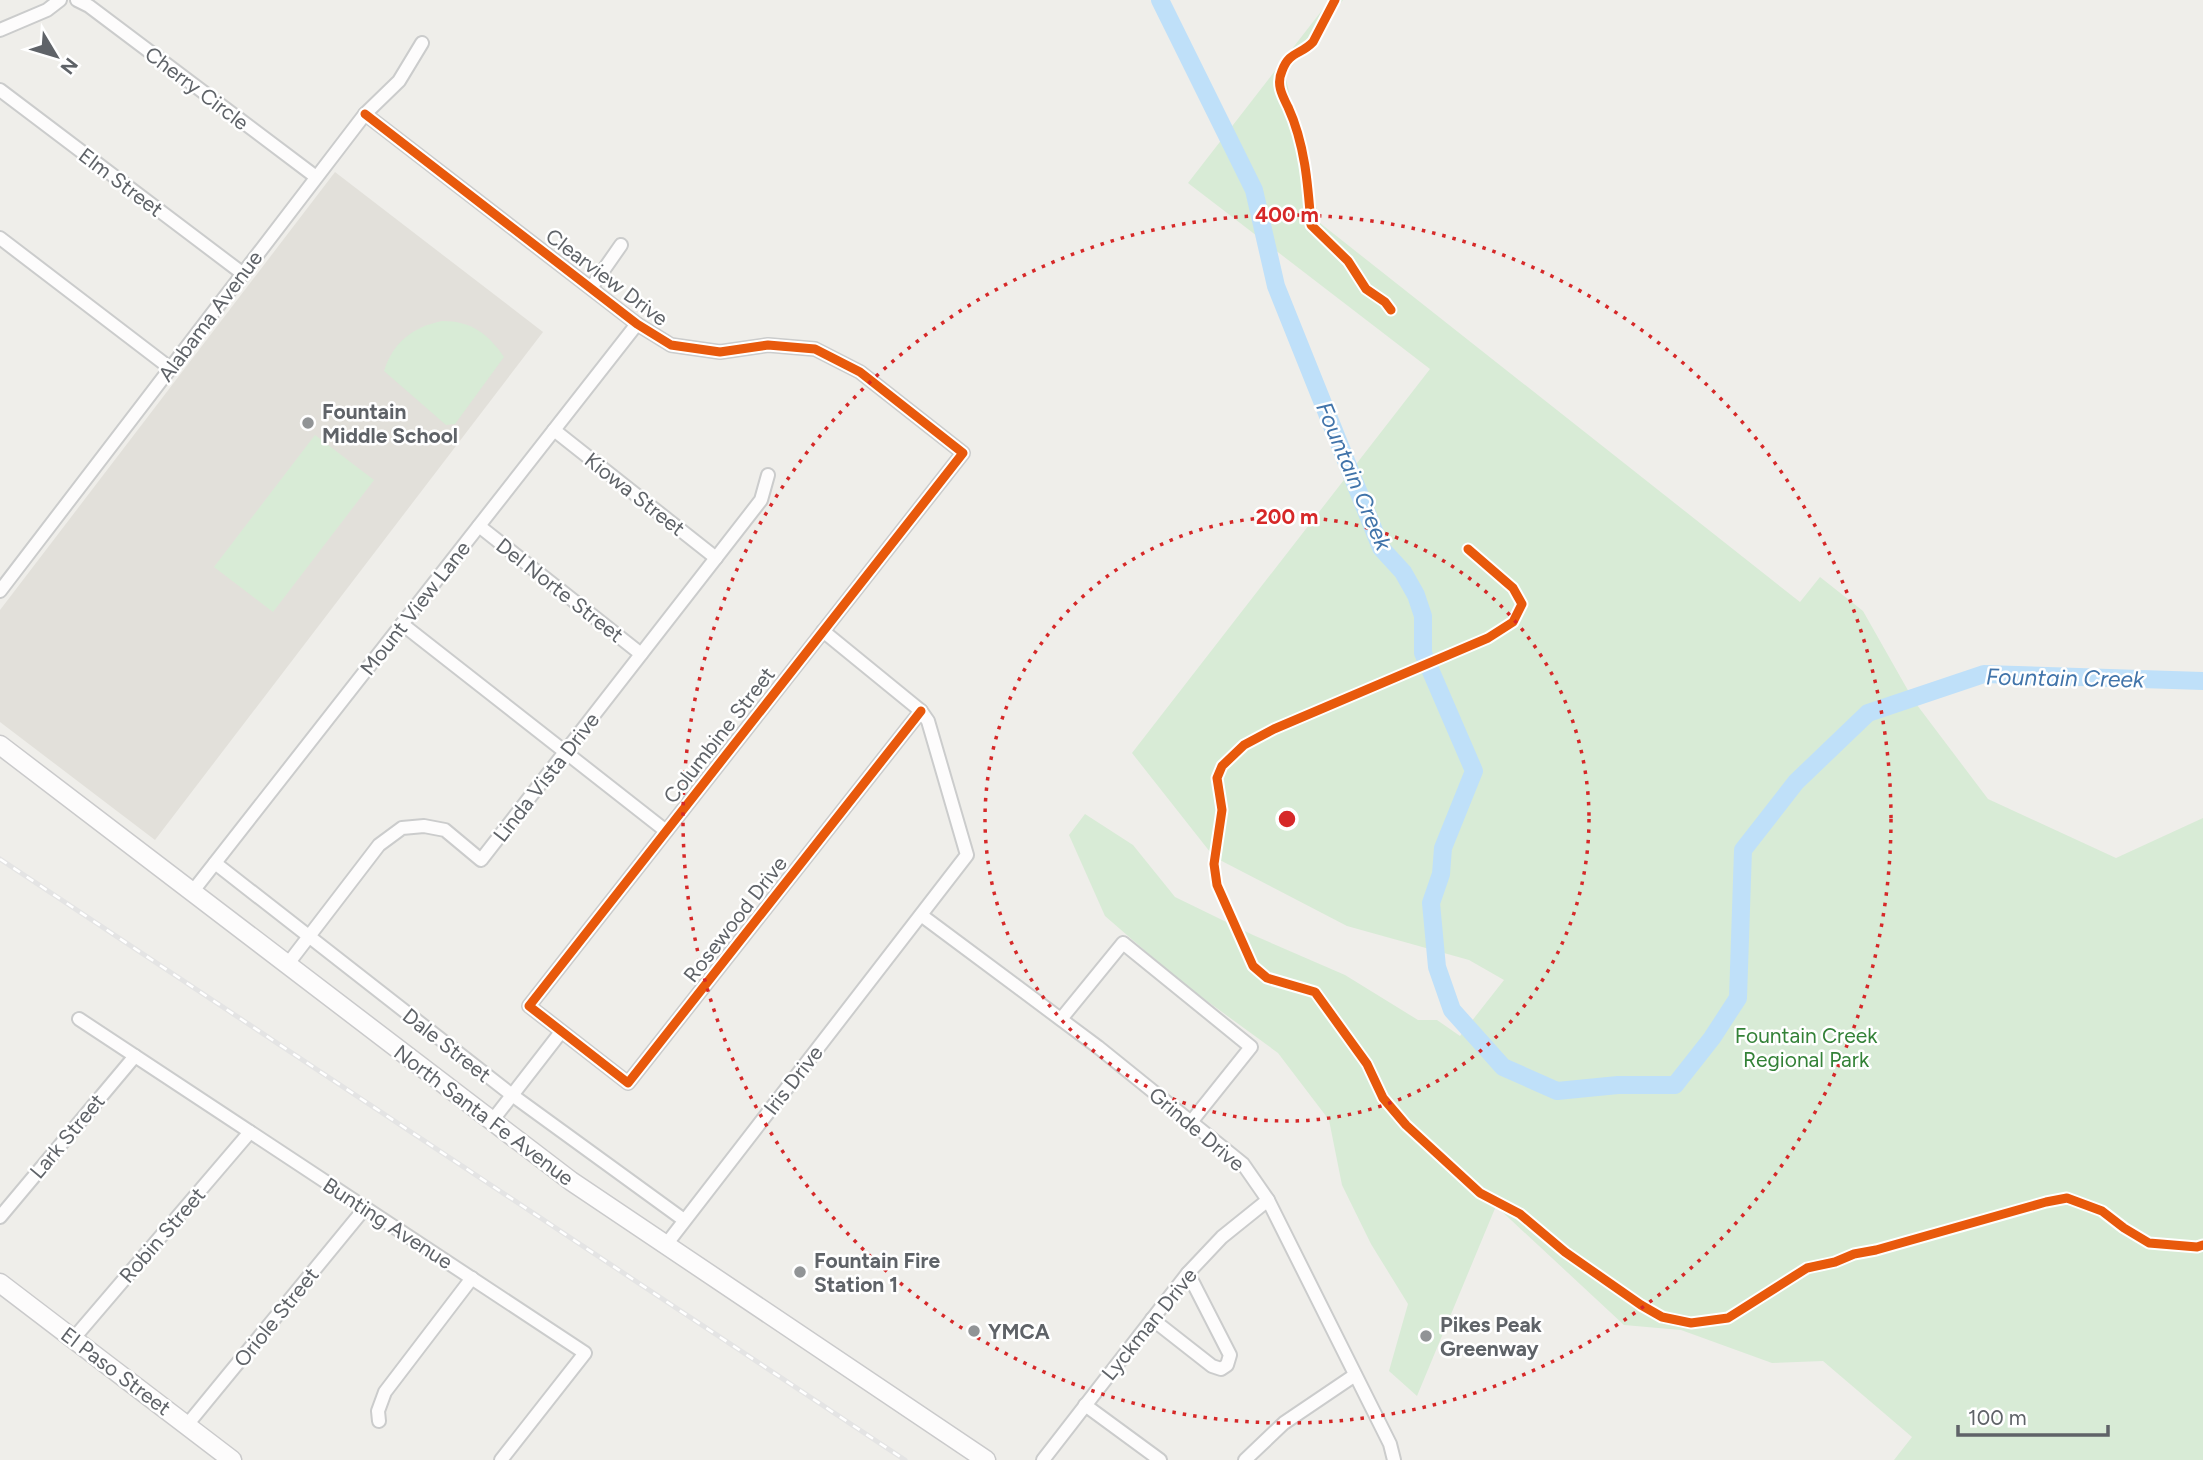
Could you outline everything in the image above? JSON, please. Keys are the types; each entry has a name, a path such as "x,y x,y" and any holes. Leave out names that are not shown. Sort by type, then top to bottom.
{"main road":[{"name":"North Santa Fe Avenue","path":"0,745 571,1181 986,1460"},
{"name":"El Paso Street","path":"1,1286 74,1338 232,1460"}],"street":[{"path":"0,30 47,10 60,0"},
{"name":"Cherry Circle","path":"77,0 89,6 316,177"},
{"name":"Alabama Avenue","path":"0,591 365,114 399,81 422,43"},
{"name":"Elm Street","path":"0,90 242,273"},
{"name":"Clearview Drive","path":"365,114 637,324 671,345 720,352 768,345 815,349 860,372 963,453"},
{"path":"0,238 170,368"},
{"path":"591,288 621,245"},
{"name":"Mount View Lane","path":"193,891 637,324"},
{"name":"Kiowa Street","path":"554,430 716,558"},
{"name":"Columbine Street","path":"561,1032 529,1006 963,453"},
{"name":"Linda Vista Drive","path":"287,965 379,845 402,828 424,826 445,831 481,860 761,500 768,474"},
{"name":"Del Norte Street","path":"479,526 641,654"},
{"path":"402,624 666,831"},
{"path":"823,631 921,711 928,721 967,855 921,915"},
{"name":"Rosewood Drive","path":"561,1032 628,1083 921,711"},
{"name":"Dale Street","path":"215,863 512,1095 684,1220"},
{"name":"Grinde Drive","path":"921,915 1062,1019 1244,1164 1268,1200 1390,1444 1394,1460"},
{"name":"Iris Drive","path":"665,1246 921,915"},
{"path":"1062,1019 1123,943 1251,1047 1191,1122"},
{"name":"Bunting Avenue","path":"79,1019 585,1353 501,1460"},
{"path":"492,1121 561,1032"},
{"name":"Lark Street","path":"0,1217 135,1056"},
{"name":"Robin Street","path":"74,1338 250,1132"},
{"name":"Lyckman Drive","path":"1043,1460 1188,1273 1222,1237 1268,1200"},
{"name":"Oriole Street","path":"187,1425 365,1208"},
{"path":"1152,1319 1212,1366 1221,1369 1227,1366 1230,1355 1188,1273"},
{"path":"379,1421 378,1411 385,1392 472,1278"},
{"path":"1245,1460 1284,1423 1355,1376"},
{"path":"1085,1405 1160,1460"}],"shaded area":[{"name":"Fountain Middle School","path":"335,172 543,332 155,840 0,722 0,610"}],"green space":[{"name":"Fountain Creek Regional Park","path":"1330,0 1343,0 1285,75 1320,223 1800,602 1820,577 1863,611 1914,701 1988,799 2116,858 2203,818 2203,1460 1894,1460 1912,1437 1823,1361 1772,1363 1681,1330 1624,1325 1496,1206 1417,1396 1389,1371 1408,1304 1371,1244 1342,1185 1329,1120 1278,1053 1181,982 1105,916 1069,835 1085,814 1133,845 1175,897 1345,975 1418,1020 1437,1020 1460,1036 1504,980 1469,960 1347,926 1214,857 1132,753 1430,369 1188,183"},
{"path":"442,321 462,323 478,330 504,357 455,424 446,425 384,371 393,352 406,337 422,327"},
{"path":"315,435 374,480 273,612 214,567"}],"waterway":[{"name":"Fountain Creek","path":"1160,0 1254,190 1276,286 1381,548 1403,572 1416,595 1423,616 1423,653 1474,771 1443,848 1441,874 1431,903 1437,967 1452,1010 1503,1067 1557,1091 1618,1085 1675,1085 1712,1038 1738,998 1743,850 1796,782 1868,713 1984,674 2203,681"}],"railway":[{"path":"0,859 905,1460"}],"cycle path":[{"path":"1335,0 1313,42 1288,60 1280,76 1280,85 1302,150 1311,225 1348,261 1366,289 1385,302 1391,310"},
{"path":"365,114 637,324 671,345 720,352 768,345 815,349 860,372 963,453 529,1006 628,1083 921,711"},
{"path":"1468,549 1513,588 1522,604 1513,622 1488,638 1274,729 1244,745 1222,766 1217,778 1222,810 1214,864 1217,885 1253,966 1267,978 1315,992 1367,1064 1383,1098 1406,1125 1480,1193 1520,1214 1565,1252 1641,1305 1662,1317 1691,1323 1728,1318 1807,1268 2067,1198 2102,1211 2149,1243 2197,1247 2203,1245"}],"place":[{"name":"Fountain Middle School","path":"308,423"},
{"name":"Fountain Fire Station 1","path":"800,1272"},
{"name":"YMCA","path":"974,1331"},
{"name":"Pikes Peak Greenway","path":"1426,1336"}]}
